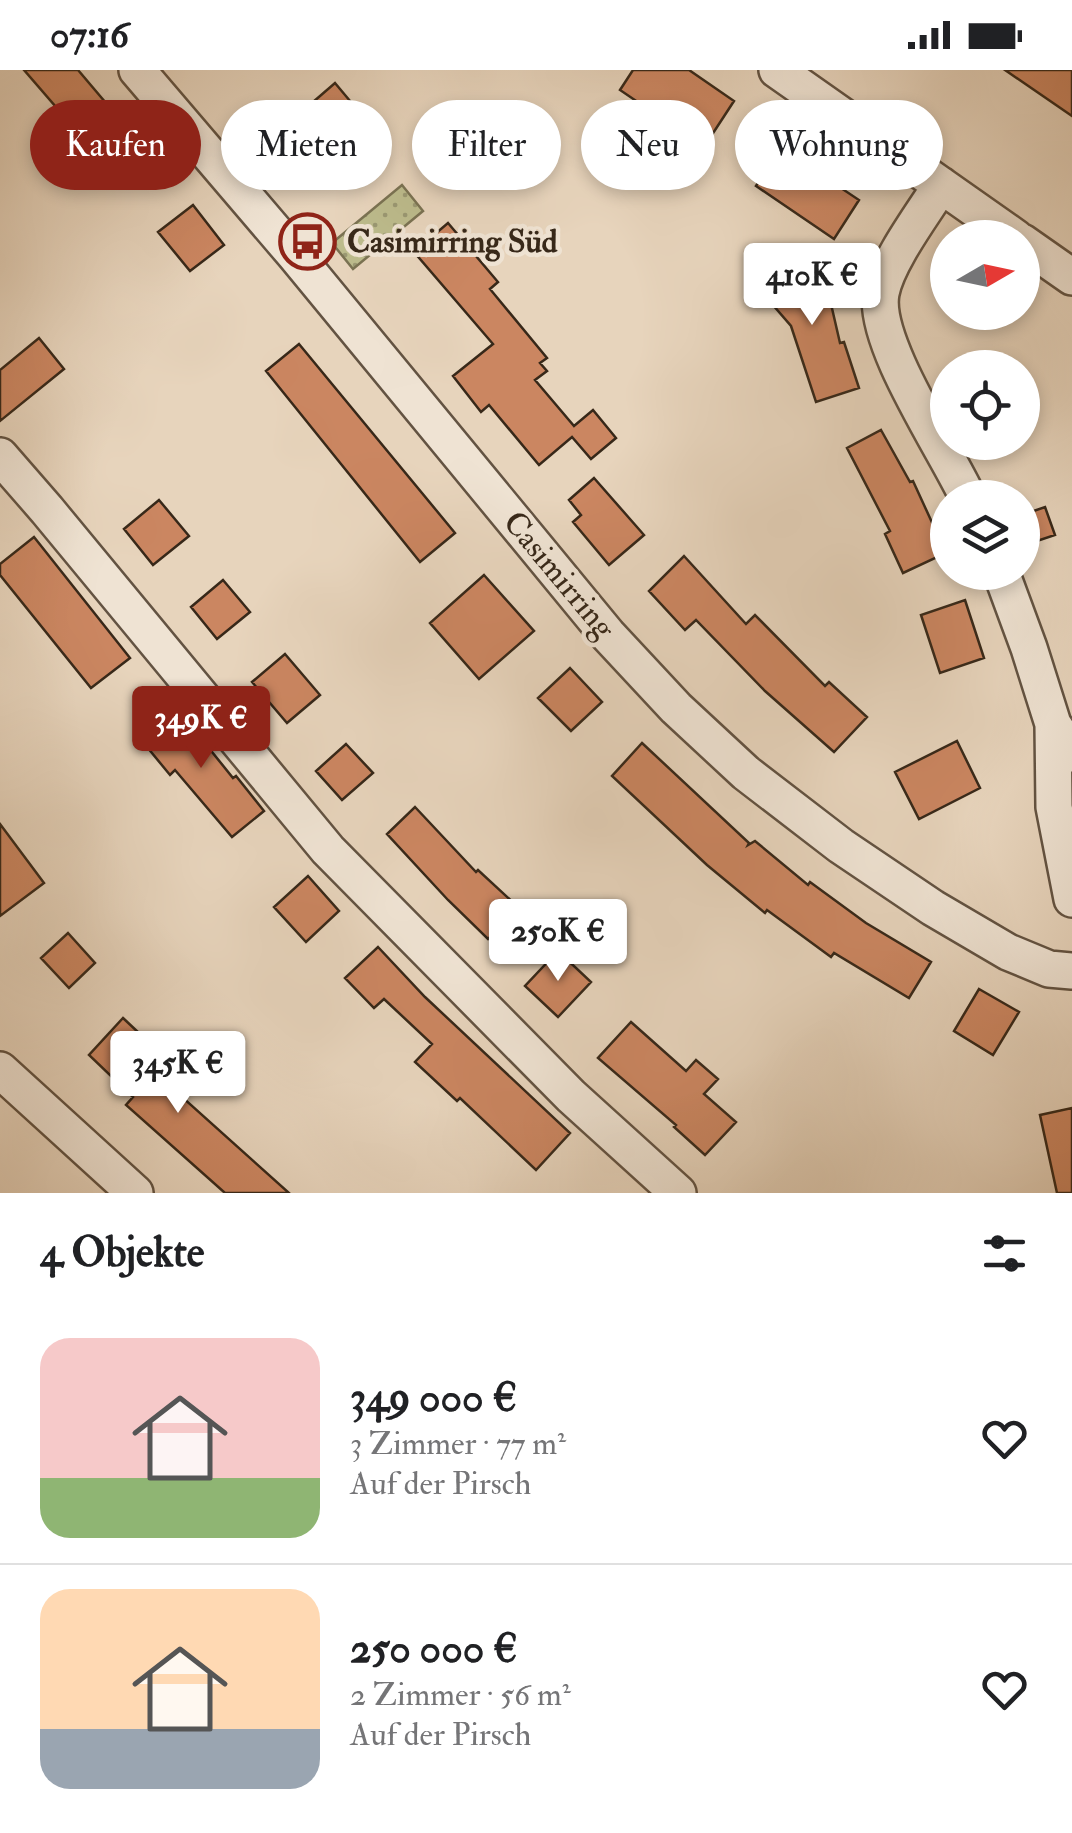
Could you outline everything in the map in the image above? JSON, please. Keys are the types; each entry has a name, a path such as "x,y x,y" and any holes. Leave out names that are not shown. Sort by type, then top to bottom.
{"street":[{"name":"Casimirring","path":"138,70 608,635 676,708 746,773 840,846 933,908 1008,952 1050,969 1072,971"},
{"path":"776,70 819,100"},
{"path":"943,187 990,220"},
{"path":"938,190 897,253 880,294 886,336 959,480"},
{"path":"1040,255 1072,277"},
{"path":"0,456 328,850 571,1096 678,1193"},
{"path":"1008,590 1053,724 1072,754"},
{"path":"1053,724 1054,807 1072,898"},
{"path":"0,1070 136,1193"}],"shaded area":[{"path":"402,185 423,211 353,269 332,243"}],"building":[{"path":"24,70 78,70 103,100 50,100"},
{"path":"633,70 689,70 734,101 715,130 715,100 635,100 620,90"},
{"path":"1005,70 1072,70 1072,116"},
{"path":"335,83 349,100 315,100"},
{"path":"762,190 844,190 859,200 834,239"},
{"path":"193,205 224,245 190,271 158,232"},
{"path":"448,223 498,282 490,289 547,358 540,363 547,371 535,380 574,426 593,410 616,438 591,459 572,437 539,465 489,405 481,412 453,376 493,344 414,252"},
{"path":"774,265 781,273 822,265 840,343 844,342 859,388 816,402 791,326 754,283"},
{"path":"39,338 64,369 0,421 0,370"},
{"path":"299,344 455,533 420,562 266,371"},
{"path":"881,430 910,482 913,481 930,518 930,560 903,573 885,534 890,531 847,448"},
{"path":"594,478 644,535 609,565 573,522 581,515 569,500"},
{"path":"159,500 189,536 153,565 124,529"},
{"path":"1045,507 1055,535 1040,540 1040,509"},
{"path":"34,537 130,658 91,688 0,575 0,564"},
{"path":"684,556 746,624 755,615 825,686 829,682 867,717 834,752 765,691 696,620 685,630 649,591"},
{"path":"484,575 534,631 479,679 430,623"},
{"path":"223,580 250,612 217,639 191,607"},
{"path":"965,600 984,658 940,673 921,615"},
{"path":"285,654 320,695 287,723 252,682"},
{"path":"570,668 602,702 571,731 538,698"},
{"path":"175,706 264,811 232,837 175,770 170,775 138,736"},
{"path":"957,741 980,788 919,819 895,772"},
{"path":"642,743 748,845 755,841 808,885 810,882 866,923 931,962 909,998 834,953 831,957 767,910 765,913 612,776"},
{"path":"346,744 373,773 342,800 316,771"},
{"path":"415,807 476,872 518,907 488,939 387,834"},
{"path":"0,824 44,883 0,916"},
{"path":"308,876 339,911 306,942 274,907"},
{"path":"68,933 95,963 69,988 41,958"},
{"path":"378,947 425,997 570,1133 536,1170 460,1098 457,1101 415,1062 432,1044 384,999 374,1008 345,978"},
{"path":"558,951 591,982 558,1017 525,986"},
{"path":"979,989 1019,1012 993,1055 954,1031"},
{"path":"123,1018 155,1048 143,1062 289,1193 225,1193 126,1105 133,1097 89,1055"},
{"path":"631,1022 686,1071 696,1060 718,1079 704,1094 736,1122 705,1155 598,1058"},
{"path":"1072,1108 1072,1193 1057,1193 1040,1115"}],"place":[{"name":"Casimirring Süd","path":"308,242"}]}
